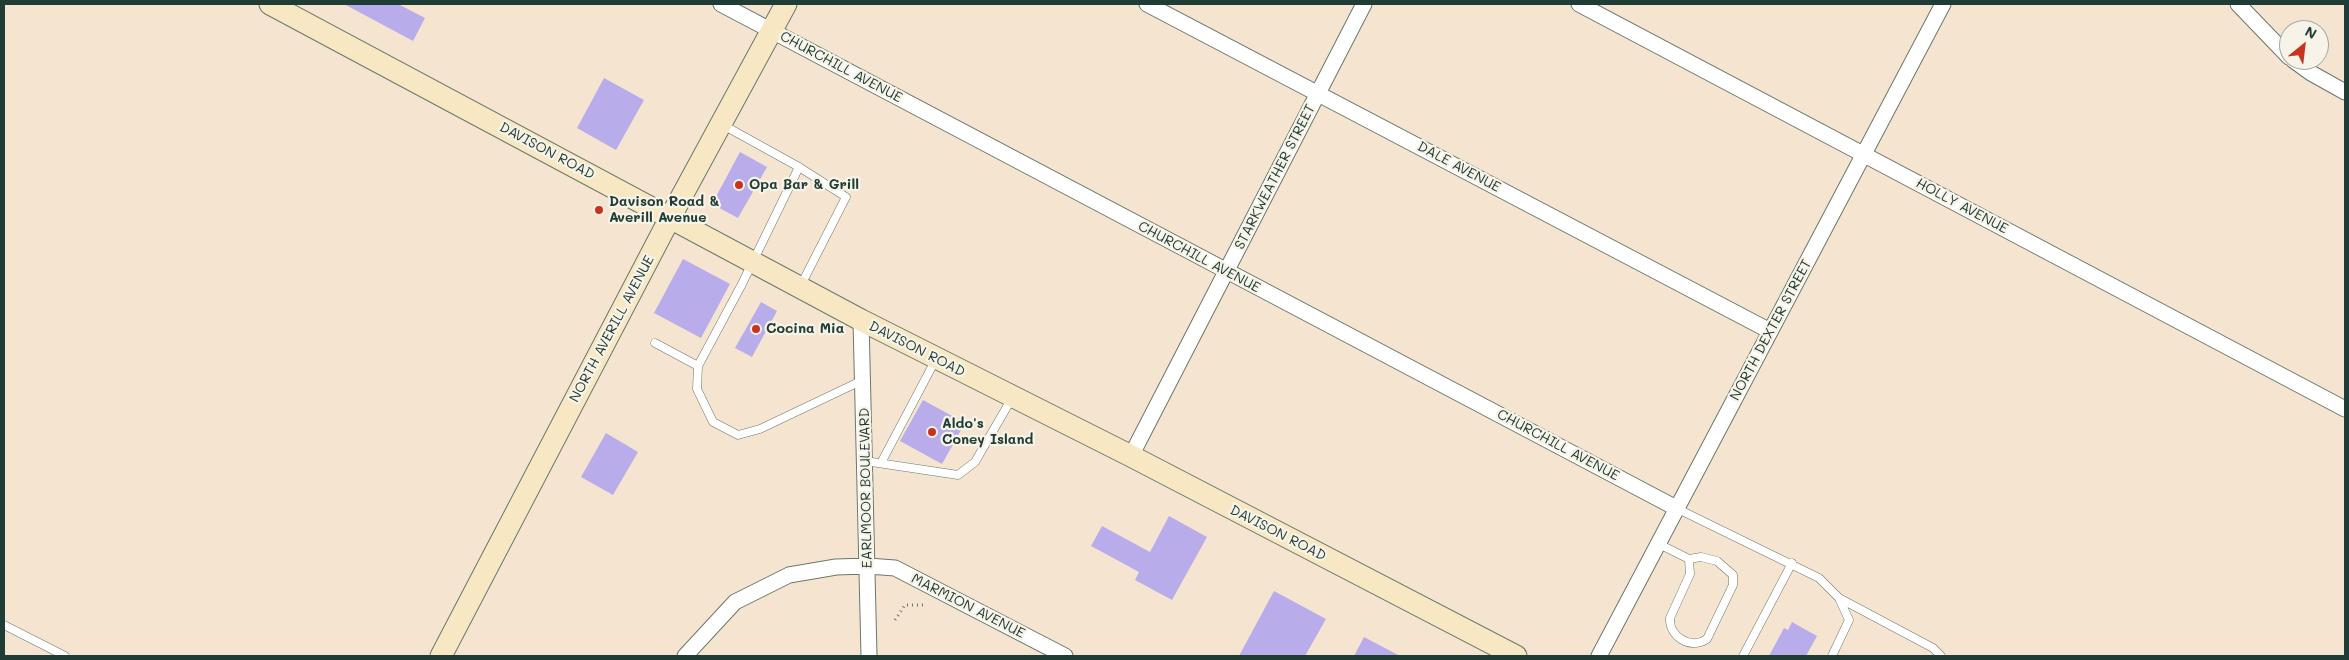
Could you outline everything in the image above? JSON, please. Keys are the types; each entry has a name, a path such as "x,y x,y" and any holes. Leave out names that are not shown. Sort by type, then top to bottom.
{"main road":[{"name":"DAVISON ROAD","path":"270,4 671,216 861,320 1012,398 1131,456 1516,656"},
{"name":"NORTH AVERILL AVENUE","path":"441,656 671,216 786,4"}],"street":[{"name":"CHURCHILL AVENUE","path":"721,4 1678,509"},
{"name":"DALE AVENUE","path":"1147,4 1770,331"},
{"name":"STARKWEATHER STREET","path":"1131,456 1364,4"},
{"name":"HOLLY AVENUE","path":"1579,4 2345,409"},
{"name":"NORTH DEXTER STREET","path":"1599,656 1943,4"},
{"path":"2238,4 2279,47"},
{"path":"2307,70 2345,92"},
{"name":"EARLMOOR BOULEVARD","path":"861,320 869,656"},
{"name":"MARMION AVENUE","path":"684,656 735,602 789,575 836,567 868,566 896,568 1065,656"}],"lane":[{"path":"721,124 799,167 846,198 800,287"},
{"path":"799,167 698,366 697,389 713,422 738,435 760,429 863,380"},
{"path":"655,343 698,366"},
{"path":"881,463 936,359"},
{"path":"865,461 958,475 976,462 1012,398"},
{"path":"1678,509 1792,563 1819,578 1839,598 1933,648 1941,656"},
{"path":"1659,544 1689,559 1701,557 1718,561 1733,575 1733,585 1716,621 1707,639 1699,644 1689,643 1679,638 1672,632 1670,625 1670,618 1690,574 1689,559"},
{"path":"1743,656 1792,563"},
{"path":"1835,655 1849,620 1839,598"},
{"path":"4,625 66,656"}],"path":[{"path":"895,620 905,606 924,605"}],"building":[{"path":"344,4 398,4 425,18 413,41"},
{"path":"604,78 644,100 616,150 577,128"},
{"name":"Opa Bar & Grill","path":"740,152 767,167 738,218 712,204"},
{"path":"683,259 730,284 701,338 654,313"},
{"name":"Cocina Mia","path":"761,302 777,311 752,357 735,348"},
{"name":"Aldo's Coney Island","path":"923,400 965,423 942,464 900,441"},
{"path":"606,433 638,452 613,495 581,477"},
{"path":"1169,516 1207,537 1172,600 1135,580 1139,572 1091,546 1102,526 1150,552"},
{"path":"1274,591 1326,619 1305,656 1239,656"},
{"path":"1792,622 1817,636 1806,656 1769,656 1784,628 1788,630"},
{"path":"1364,637 1400,656 1354,656"}],"place":[{"name":"Opa Bar & Grill","path":"739,185"},
{"name":"Davison Road & Averill Avenue","path":"599,210"},
{"name":"Cocina Mia","path":"756,329"},
{"name":"Aldo's Coney Island","path":"932,432"}]}
